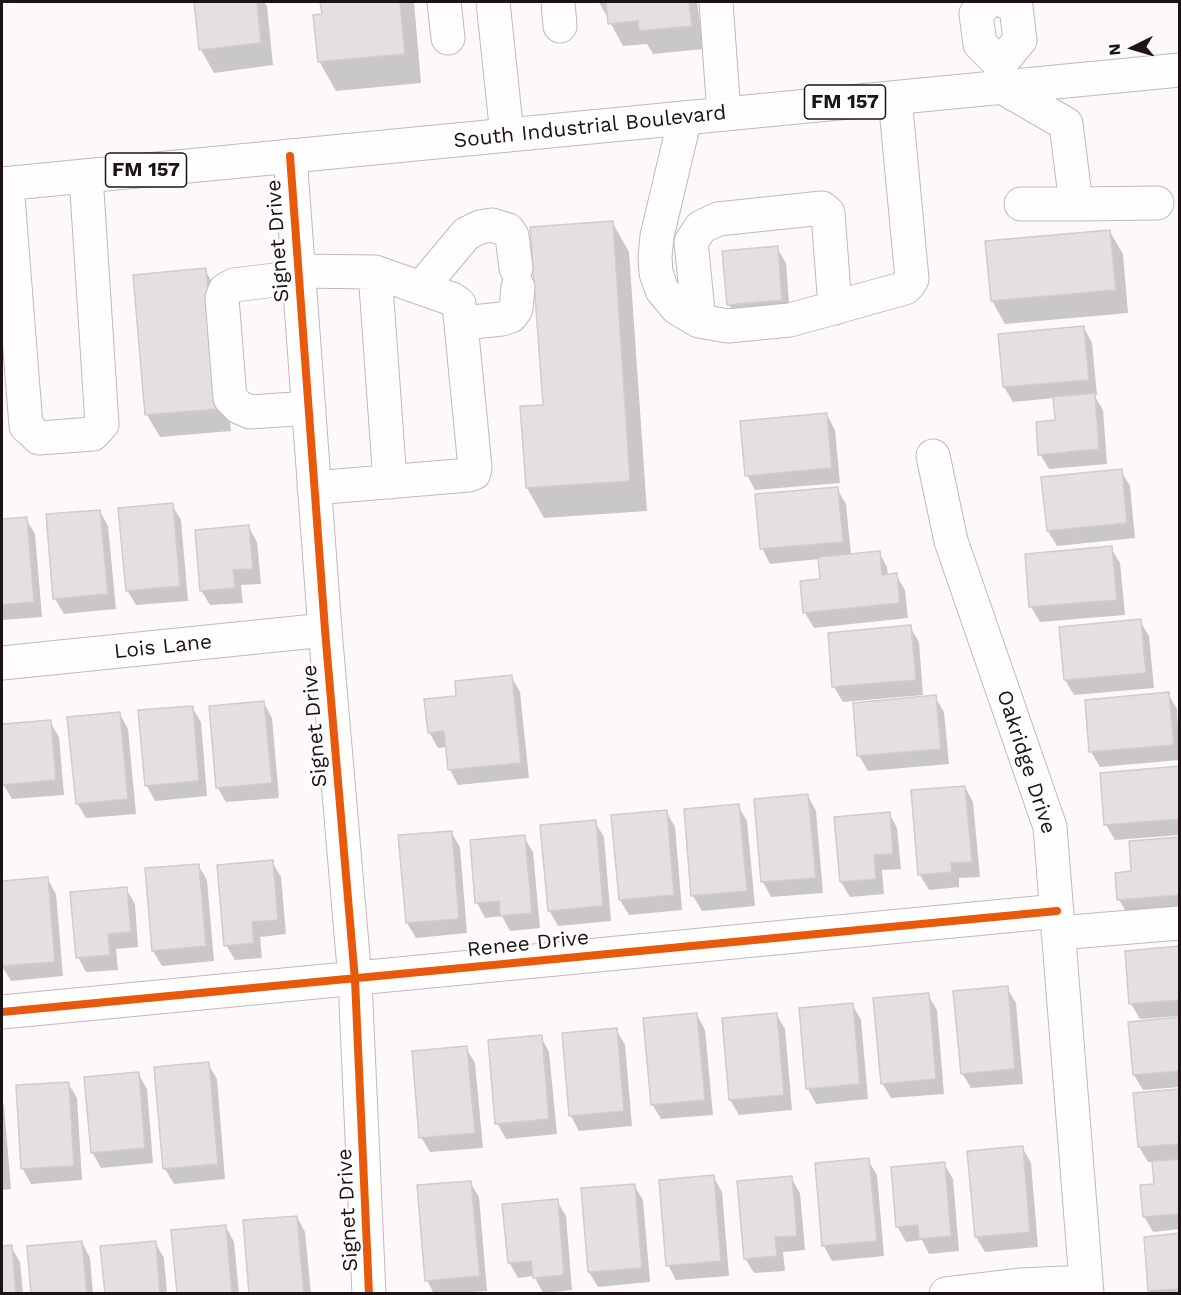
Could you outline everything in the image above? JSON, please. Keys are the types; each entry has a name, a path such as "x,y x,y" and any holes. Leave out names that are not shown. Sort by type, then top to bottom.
{"street":[{"path":"444,2 448,38"},
{"path":"493,2 507,135"},
{"path":"716,2 724,114"},
{"path":"987,2 976,14 980,44 1001,75 1066,124 1076,204"},
{"path":"1001,75 1020,40 1016,7 1006,2"},
{"name":"South Industrial Boulevard","path":"4,184 895,98 1001,75 1179,70"},
{"path":"685,118 657,236 655,258 658,282 662,290 677,308 699,321 728,326 790,321 905,288 912,279 895,98"},
{"name":"Signet Drive","path":"290,156 325,630 356,980 369,1293"},
{"path":"4,184 26,426 39,438 93,434 102,424 86,176"},
{"path":"1021,204 1157,203"},
{"path":"699,321 691,242 701,227 718,219 822,208 828,213 835,308"},
{"path":"421,288 466,234 480,226 492,225 508,230 512,236 517,277 516,309 511,316 502,319 463,323"},
{"path":"375,272 390,482"},
{"path":"309,408 250,412 239,407 230,398 222,298 225,290 234,285 299,274 375,272 452,299 459,304 463,323 474,472 469,475 314,489"},
{"name":"Oakridge Drive","path":"933,456 951,541 1050,827 1087,1288"},
{"name":"Lois Lane","path":"2,663 325,630"},
{"name":"Renee Drive","path":"2,1012 356,980 1058,922 1179,923"},
{"path":"946,1293 1021,1285 1087,1288"}],"building":[{"path":"194,2 257,2 261,43 199,50"},
{"path":"320,2 400,2 405,54 318,62 313,15 322,14"},
{"path":"606,2 689,2 692,26 639,31 638,21 608,24"},
{"path":"613,221 630,481 526,488 520,406 543,405 530,227"},
{"path":"1110,230 1116,290 991,301 985,241"},
{"path":"778,246 782,300 727,305 722,251"},
{"path":"206,268 218,409 145,415 133,275"},
{"path":"1084,326 1089,380 1003,387 998,334"},
{"path":"1095,393 1099,449 1038,455 1036,422 1055,420 1053,397"},
{"path":"827,413 832,468 745,476 740,421"},
{"path":"1122,469 1127,523 1047,531 1041,477"},
{"path":"838,487 843,542 760,549 755,494"},
{"path":"173,503 180,586 126,591 118,508"},
{"path":"100,510 108,594 53,599 46,514"},
{"path":"27,517 34,602 2,605 2,519"},
{"path":"249,525 253,569 233,570 235,588 200,591 195,530"},
{"path":"1112,546 1117,600 1029,607 1025,554"},
{"path":"880,551 882,575 897,573 900,603 803,613 800,581 820,579 818,557"},
{"path":"1141,619 1146,673 1064,680 1059,627"},
{"path":"911,625 916,680 832,687 828,633"},
{"path":"512,675 521,763 448,770 444,731 428,733 424,699 456,696 455,681"},
{"path":"1169,692 1174,745 1089,752 1085,700"},
{"path":"936,695 941,749 857,756 853,703"},
{"path":"264,701 272,783 216,788 209,706"},
{"path":"193,706 199,781 145,786 138,710"},
{"path":"120,712 128,799 76,804 67,717"},
{"path":"51,720 56,780 2,785 2,724"},
{"path":"1180,766 1180,819 1104,825 1100,773"},
{"path":"965,786 972,862 951,863 952,872 918,875 911,790"},
{"path":"808,794 816,878 761,882 754,799"},
{"path":"739,804 747,891 691,896 684,809"},
{"path":"667,810 674,895 619,900 611,815"},
{"path":"890,812 893,854 874,855 876,879 840,882 834,817"},
{"path":"596,820 603,906 548,911 540,825"},
{"path":"452,831 459,919 406,923 398,835"},
{"path":"525,835 532,913 500,916 499,901 475,903 470,840"},
{"path":"1180,837 1180,895 1117,900 1115,873 1131,871 1129,841"},
{"path":"273,860 278,920 252,922 254,943 224,946 217,865"},
{"path":"199,864 206,946 152,951 145,868"},
{"path":"48,877 55,962 2,966 2,881"},
{"path":"127,887 131,932 108,934 110,955 76,958 70,892"},
{"path":"1180,946 1180,1000 1129,1004 1125,951"},
{"path":"1008,986 1015,1069 961,1074 953,991"},
{"path":"929,993 936,1079 881,1084 873,998"},
{"path":"853,1003 860,1084 806,1089 799,1008"},
{"path":"697,1013 705,1100 651,1105 643,1018"},
{"path":"777,1013 784,1095 729,1100 722,1018"},
{"path":"1180,1017 1180,1071 1133,1075 1128,1022"},
{"path":"617,1028 624,1111 569,1116 562,1033"},
{"path":"542,1035 549,1119 495,1124 488,1040"},
{"path":"467,1046 475,1133 419,1138 412,1051"},
{"path":"209,1062 218,1164 163,1169 154,1067"},
{"path":"139,1072 145,1148 91,1153 84,1077"},
{"path":"69,1082 74,1166 21,1169 16,1085"},
{"path":"1180,1089 1180,1144 1138,1147 1133,1093"},
{"path":"1023,1146 1030,1232 975,1237 967,1151"},
{"path":"869,1158 877,1241 822,1246 815,1163"},
{"path":"1180,1159 1180,1214 1143,1217 1140,1185 1154,1184 1152,1161"},
{"path":"945,1162 951,1236 919,1239 918,1225 896,1227 891,1167"},
{"path":"714,1175 721,1261 666,1266 659,1180"},
{"path":"792,1176 797,1236 775,1237 777,1256 744,1259 737,1181"},
{"path":"471,1181 480,1276 425,1281 417,1185"},
{"path":"635,1184 642,1268 588,1272 581,1188"},
{"path":"558,1199 564,1275 533,1278 531,1261 508,1263 502,1204"},
{"path":"297,1216 304,1294 249,1294 243,1220"},
{"path":"226,1225 232,1294 177,1294 171,1230"},
{"path":"1180,1233 1180,1289 1148,1291 1144,1237"},
{"path":"82,1241 87,1294 31,1294 27,1246"},
{"path":"156,1241 160,1294 105,1294 100,1246"},
{"path":"12,1245 16,1294 2,1294 2,1246"}],"cycle path":[{"path":"290,156 325,630 355,980 369,1294"},
{"path":"2,1012 1057,911"}]}
